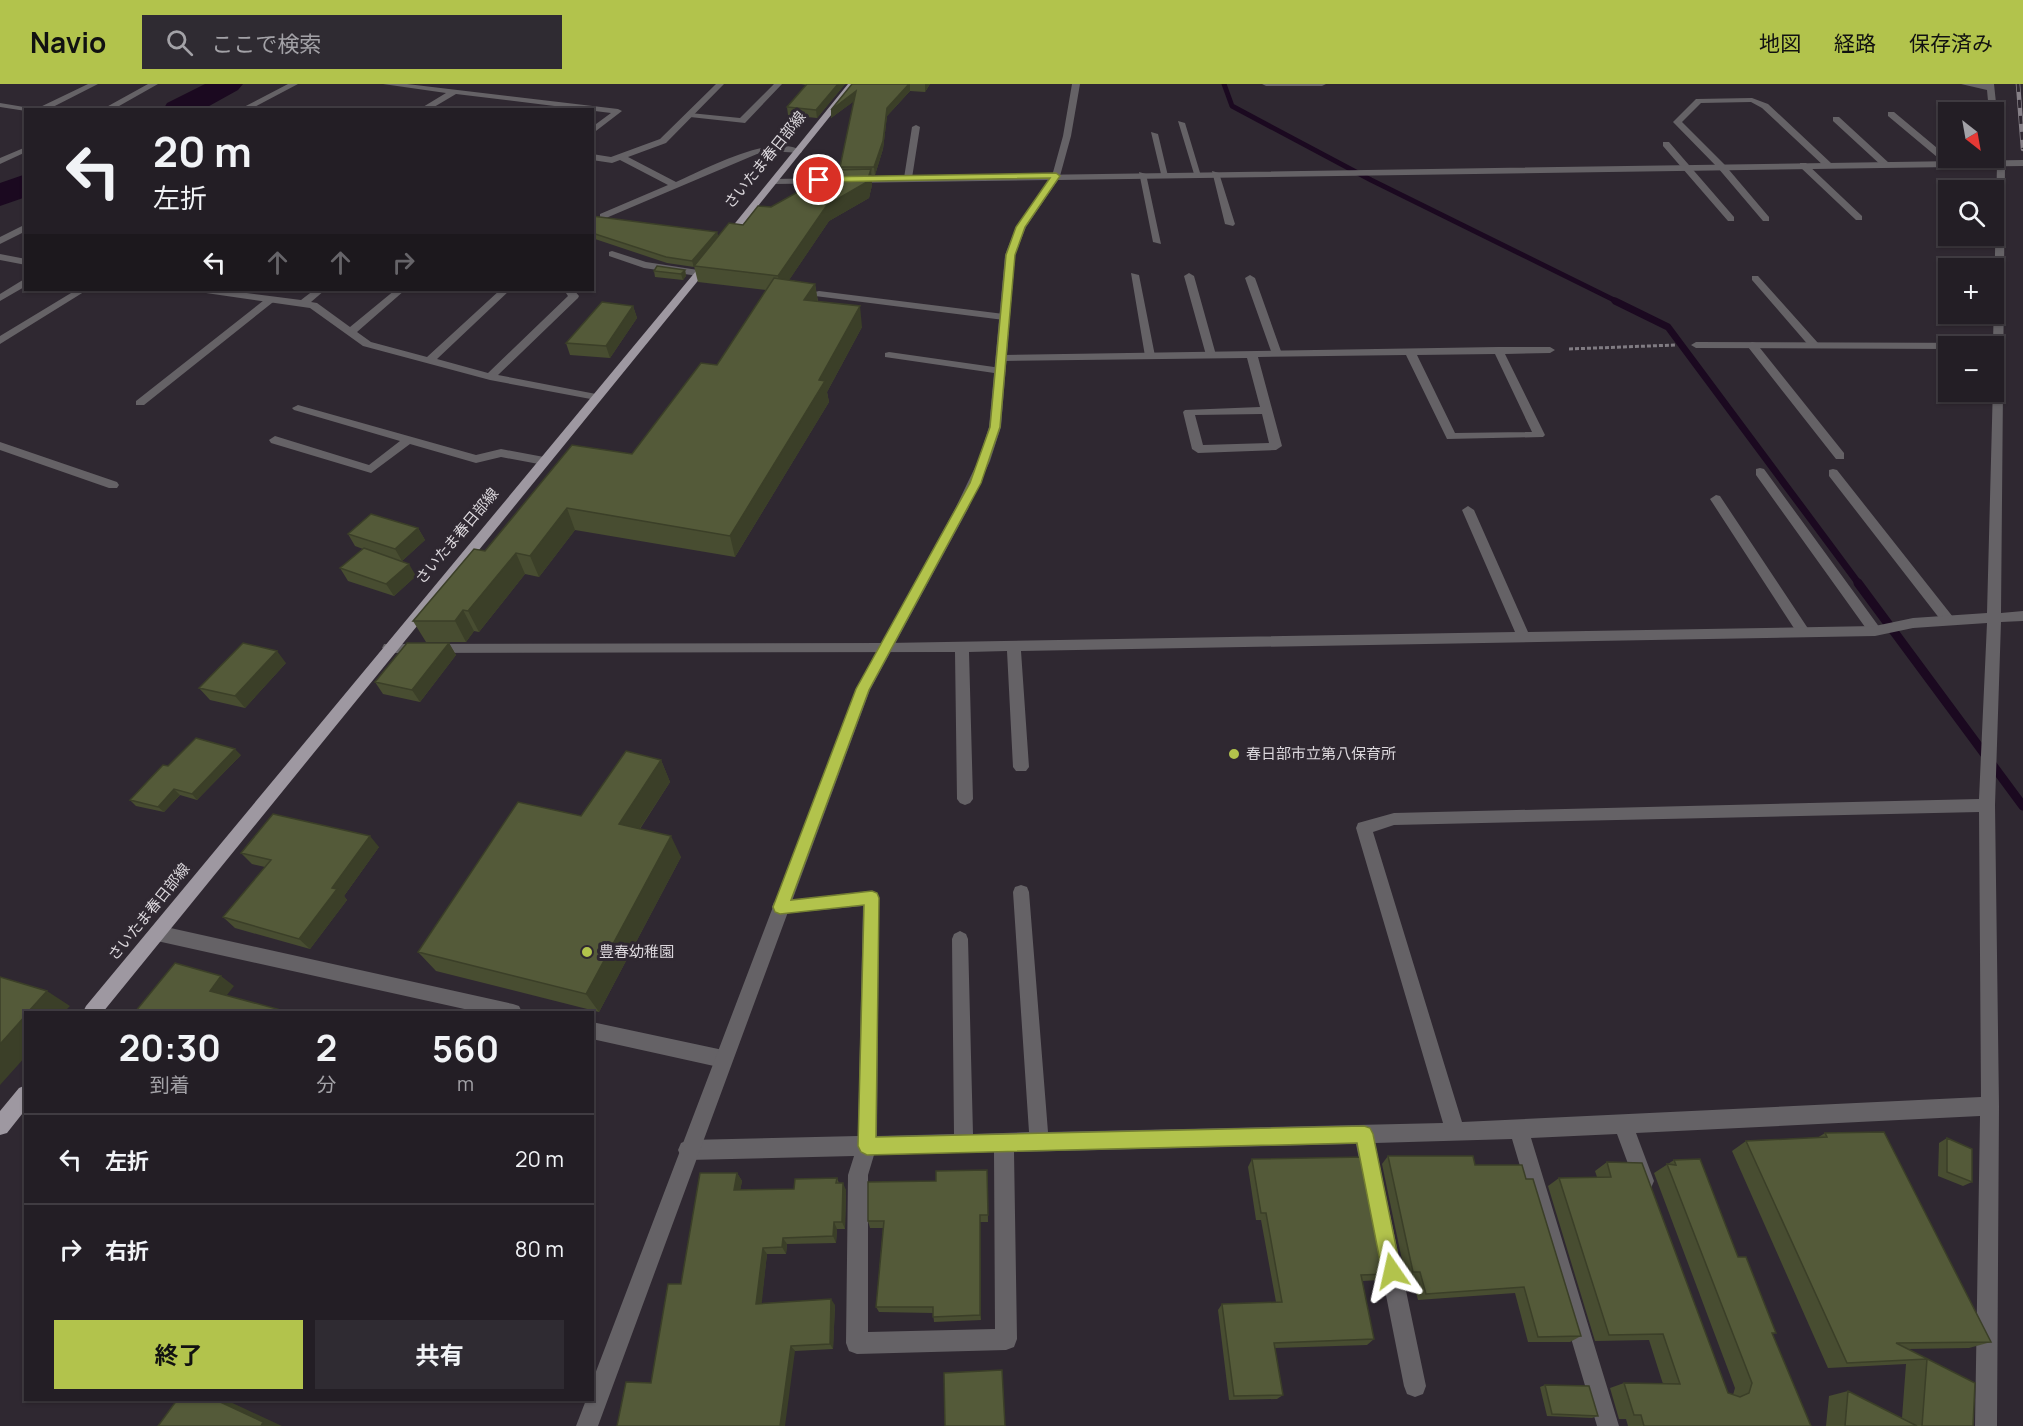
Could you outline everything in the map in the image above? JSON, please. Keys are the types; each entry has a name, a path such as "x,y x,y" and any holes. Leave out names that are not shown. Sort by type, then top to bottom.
{"main road":[{"name":"さいたま春日部線","path":"93,1011 775,181 852,84"},
{"path":"0,1126 24,1096"}],"street":[{"path":"43,108 94,84"},
{"path":"109,108 154,84"},
{"path":"246,108 294,84"},
{"path":"387,84 590,108"},
{"path":"426,108 467,84"},
{"path":"594,157 612,160 663,141 720,84"},
{"path":"690,115 742,121 778,84"},
{"path":"586,1426 862,689 887,648 975,483 995,427 1010,255 1021,227 1056,176 1067,136 1076,84"},
{"path":"1266,84 1322,84"},
{"path":"1965,84 1990,86 1992,102"},
{"path":"1766,219 1721,166 1677,122 1699,101 1752,100 1765,106 1828,165"},
{"path":"0,105 24,109"},
{"path":"594,108 618,111 594,130"},
{"path":"1892,114 1938,153"},
{"path":"1836,119 1886,165"},
{"path":"1181,123 1198,174"},
{"path":"908,178 916,127"},
{"path":"1154,134 1166,174"},
{"path":"1666,144 1731,219"},
{"path":"603,216 754,152 770,148 798,151"},
{"path":"0,162 24,150"},
{"path":"621,157 675,185"},
{"path":"2004,164 2023,163"},
{"path":"1803,165 1859,218"},
{"path":"775,181 1683,166 1938,165"},
{"path":"1998,336 2001,168"},
{"path":"1215,173 1230,224"},
{"path":"1143,174 1158,242"},
{"path":"0,241 24,228"},
{"path":"612,254 644,265 698,273"},
{"path":"2,260 24,262"},
{"path":"1134,275 1150,356"},
{"path":"1189,276 1211,355"},
{"path":"1250,278 1277,354"},
{"path":"1755,278 1814,345"},
{"path":"0,298 24,282"},
{"path":"0,341 80,291"},
{"path":"213,291 312,305 367,344 490,377 596,397"},
{"path":"302,304 319,291"},
{"path":"351,331 399,291"},
{"path":"429,361 504,291"},
{"path":"490,377 574,296 570,291"},
{"path":"819,294 1004,317"},
{"path":"140,403 272,299"},
{"path":"1696,345 1938,346"},
{"path":"1752,345 1840,456"},
{"path":"1410,352 1451,437 1539,435 1498,350"},
{"path":"889,355 1001,365 1150,356 1550,350"},
{"path":"1252,354 1276,446 1198,449 1189,412 1266,410"},
{"path":"1986,1426 1990,1106 1987,805 1994,616 1997,402"},
{"path":"298,408 476,459 501,453 544,461"},
{"path":"276,441 371,469 408,440"},
{"path":"0,446 113,484"},
{"path":"1761,472 1875,632"},
{"path":"1833,473 1948,620"},
{"path":"1716,499 1804,633"},
{"path":"1468,510 1524,638"},
{"path":"389,648 887,648 1875,632 1913,623 1994,616 2023,616"},
{"path":"1014,646 1021,767"},
{"path":"962,647 965,799"},
{"path":"1455,1132 1364,828 1394,819 1987,805"},
{"path":"1021,892 1039,1142"},
{"path":"780,907 872,898 867,1146 858,1175 857,1343 1006,1339 1004,1143"},
{"path":"157,933 508,1011"},
{"path":"960,939 964,1144"},
{"path":"594,1030 723,1059"},
{"path":"688,1150 1455,1132 1990,1106"},
{"path":"1623,1124 1652,1201"},
{"path":"1519,1129 1608,1426"},
{"path":"1364,1134 1415,1386"}],"path":[{"path":"1550,350 1696,345"}],"building":[{"path":"807,84 838,84 816,110 787,107"},
{"path":"852,84 909,84 887,108 883,141 874,167 840,167 856,91 831,110"},
{"path":"871,169 867,182 827,205 778,276 694,266 729,223 743,225 758,206 771,207 837,170"},
{"path":"594,216 717,232 692,261 666,257 594,234"},
{"path":"657,266 685,270 681,274 654,271"},
{"path":"774,278 815,284 804,300 860,306 819,380 825,381 730,536 567,508 530,556 516,553 468,611 463,610 455,621 413,621 474,549 485,551 572,445 632,454 701,363 717,365"},
{"path":"602,302 633,306 606,346 566,343"},
{"path":"371,514 418,528 395,549 348,534"},
{"path":"364,548 409,564 386,584 340,568"},
{"path":"243,643 277,651 235,696 199,688"},
{"path":"407,643 449,643 412,690 375,682"},
{"path":"196,738 235,749 192,794 174,789 158,807 130,800 163,765 168,766"},
{"path":"626,751 661,760 619,824 671,836 586,994 418,952 518,802 581,816"},
{"path":"273,814 370,836 332,888 337,889 299,939 223,917 271,860 241,853"},
{"path":"175,963 221,976 210,991 284,1011 136,1011"},
{"path":"0,977 47,991 29,1011 24,1011 24,1017 0,1044"},
{"path":"1884,1132 1991,1342 1896,1343 1975,1383 1973,1426 1922,1426 1927,1359 1847,1363 1746,1141 1827,1137 1825,1133"},
{"path":"1947,1138 1972,1149 1972,1182 1947,1172"},
{"path":"1388,1156 1473,1156 1475,1165 1522,1165 1526,1179 1533,1179 1581,1336 1538,1337 1524,1287 1426,1294 1420,1272 1413,1272"},
{"path":"1364,1157 1388,1274 1361,1275 1374,1339 1274,1343 1283,1395 1234,1396 1222,1304 1282,1302 1266,1213 1261,1213 1252,1159"},
{"path":"1700,1159 1738,1257 1746,1257 1776,1333 1772,1333 1811,1426 1644,1426 1641,1415 1634,1415 1624,1383 1680,1384 1663,1334 1609,1335 1559,1178 1611,1177 1607,1162 1642,1163 1728,1393 1740,1397 1749,1393 1752,1383 1667,1164 1676,1165 1674,1160"},
{"path":"987,1170 988,1215 980,1215 980,1315 933,1317 933,1307 876,1307 884,1221 868,1221 868,1182 936,1181 936,1171"},
{"path":"700,1173 737,1173 734,1190 794,1189 795,1179 837,1178 836,1183 843,1183 842,1222 834,1222 833,1236 783,1238 782,1247 763,1248 756,1304 831,1299 830,1344 791,1346 780,1426 617,1426 626,1382 651,1383 668,1284 681,1284"},
{"path":"1002,1370 1005,1426 945,1426 944,1373"},
{"path":"1545,1385 1589,1386 1598,1416 1552,1414"},
{"path":"1848,1391 1917,1426 1845,1426"},
{"path":"176,1401 218,1401 263,1422 261,1426 158,1426"}],"waterway":[{"path":"182,108 228,84"},
{"path":"1224,84 1232,106 1371,180 1618,302"},
{"path":"0,196 24,185"},
{"path":"1615,301 1668,327 1859,584"},
{"path":"1858,583 2023,806"}],"railway":[{"path":"2018,84 2023,149"}],"place":[{"name":"春日部市立第八保育所","path":"1234,754"},
{"name":"豊春幼稚園","path":"587,952"}],"route":[{"path":"819,180 1056,176 1021,227 1010,255 995,427 989,450 975,483 887,648 862,689 780,907 872,898 867,1146 1364,1134 1392,1271"}]}
